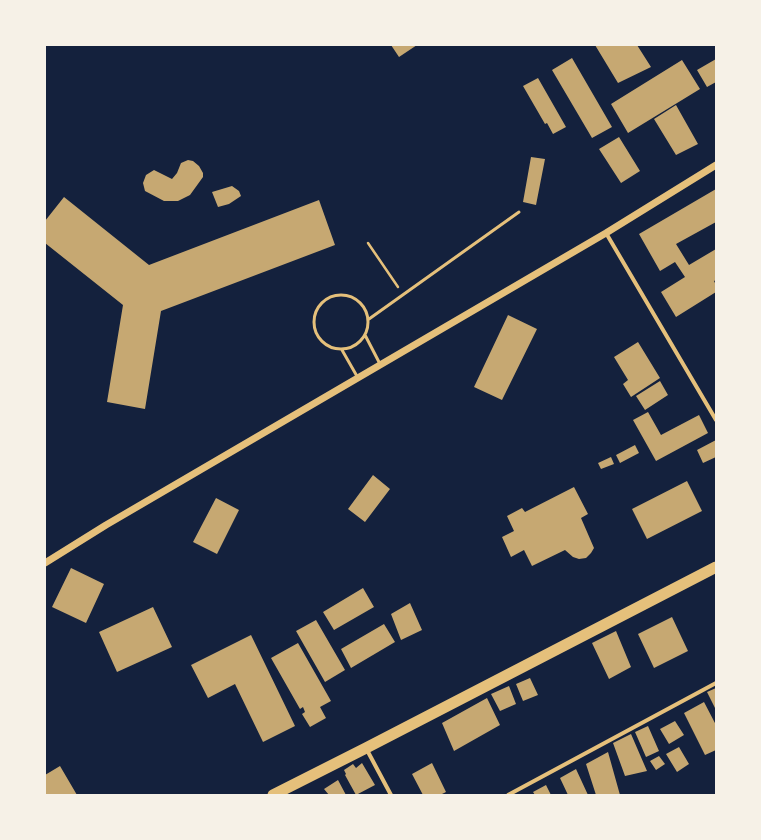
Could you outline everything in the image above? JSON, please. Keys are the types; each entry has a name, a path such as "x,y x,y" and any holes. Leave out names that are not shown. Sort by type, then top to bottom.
{"highway":[{"path":"273,795 716,567"}],"street":[{"path":"45,563 106,525 606,233 716,165"},
{"path":"606,233 716,420"},
{"path":"508,795 716,683"},
{"path":"366,748 391,795"}],"lane":[{"path":"369,319 519,212"},
{"path":"336,295 345,295 354,298 361,303 369,319 369,325 365,336 358,344 342,350 333,349 325,345 315,330 314,321 316,312 321,304 328,298 336,295"},
{"path":"365,336 380,364"},
{"path":"342,350 358,378"}],"path":[{"path":"368,243 402,294"}],"building":[{"path":"391,45 417,45 399,57"},
{"path":"595,45 637,45 651,67 618,83"},
{"path":"572,58 612,127 592,138 552,70"},
{"path":"716,59 716,82 707,87 697,70"},
{"path":"682,60 700,89 628,133 611,104"},
{"path":"538,78 566,127 553,134 547,123 545,124 523,86"},
{"path":"676,105 698,144 676,155 654,119"},
{"path":"619,137 640,171 621,183 599,149"},
{"path":"531,157 545,159 536,205 523,202"},
{"path":"188,160 193,161 199,166 203,173 203,177 190,195 178,201 164,201 145,191 143,183 146,175 154,170 172,179 177,173 181,163"},
{"path":"232,186 239,191 241,196 229,204 218,207 212,192"},
{"path":"716,189 716,222 676,244 689,265 716,249 716,280 714,281 716,285 716,292 676,317 661,292 685,277 675,262 660,271 639,234"},
{"path":"64,197 149,265 319,200 335,245 161,311 145,409 107,402 123,305 45,243 45,221"},
{"path":"508,315 537,329 502,400 474,387"},
{"path":"638,342 660,378 631,397 623,384 628,380 614,357"},
{"path":"660,381 668,395 645,410 636,396"},
{"path":"648,412 661,435 699,415 708,433 656,461 633,420"},
{"path":"716,440 716,457 703,463 697,450"},
{"path":"635,445 639,453 620,463 616,455"},
{"path":"611,457 614,464 601,469 598,463"},
{"path":"373,475 390,489 365,522 348,509"},
{"path":"687,481 702,511 647,539 632,509"},
{"path":"574,487 588,514 581,518 594,548 591,553 586,558 579,559 573,557 565,550 532,566 524,550 511,557 502,537 514,531 507,516 522,508 525,512"},
{"path":"216,498 239,510 217,554 193,542"},
{"path":"71,568 104,584 86,623 52,607"},
{"path":"363,588 374,607 334,630 323,612"},
{"path":"410,603 422,630 401,640 391,614"},
{"path":"153,607 172,647 117,672 99,632"},
{"path":"672,617 688,651 654,668 638,634"},
{"path":"316,620 345,670 325,682 296,631"},
{"path":"384,624 395,642 351,668 341,649"},
{"path":"616,631 631,667 609,679 592,643"},
{"path":"251,635 295,726 263,742 235,684 208,698 191,665"},
{"path":"298,643 331,701 320,707 326,718 310,727 302,714 305,712 303,707 300,709 271,658"},
{"path":"530,678 538,695 523,701 516,684"},
{"path":"509,686 516,704 500,711 491,694"},
{"path":"716,688 716,710 707,692"},
{"path":"487,698 500,725 454,751 442,723"},
{"path":"704,702 716,725 716,750 705,755 684,713"},
{"path":"675,721 684,735 669,744 660,729"},
{"path":"648,726 659,751 646,757 635,732"},
{"path":"631,734 647,771 625,776 613,743"},
{"path":"679,747 689,764 677,772 666,754"},
{"path":"608,752 620,795 596,795 586,764"},
{"path":"659,756 665,764 656,770 650,761"},
{"path":"362,763 375,785 356,795 345,775 344,770 353,764 356,768"},
{"path":"432,763 446,792 440,795 423,795 412,774"},
{"path":"60,766 77,795 45,795 45,775"},
{"path":"576,769 588,795 568,795 560,778"},
{"path":"338,780 346,795 329,795 324,789"},
{"path":"546,785 551,795 535,795 533,792"}]}
